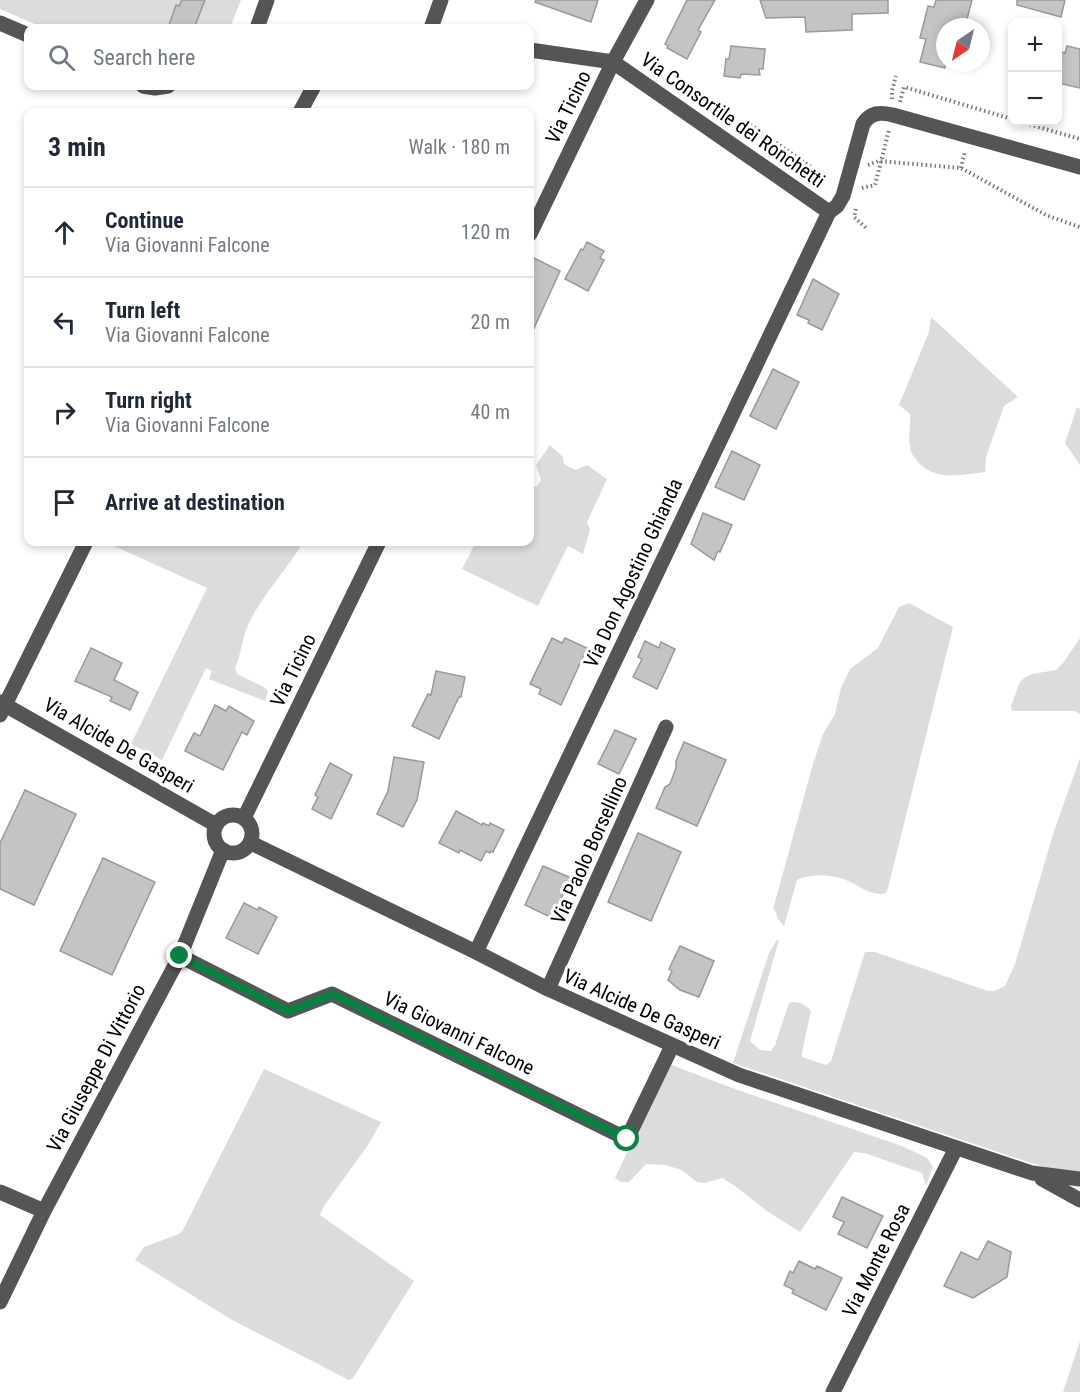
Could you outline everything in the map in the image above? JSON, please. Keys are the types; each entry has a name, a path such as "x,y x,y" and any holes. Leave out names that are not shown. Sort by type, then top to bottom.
{"street":[{"path":"258,24 267,0"},
{"path":"432,24 441,0"},
{"name":"Via Ticino","path":"534,226 613,62 647,0"},
{"path":"0,23 24,33"},
{"path":"534,51 613,62"},
{"name":"Via Consortile dei Ronchetti","path":"613,62 829,212"},
{"path":"302,108 312,90"},
{"path":"850,200 850,171 863,124 868,117 878,113 893,115 1080,167"},
{"name":"Via Don Agostino Ghianda","path":"476,952 829,212 850,200"},
{"path":"2,707 84,546"},
{"name":"Via Ticino","path":"244,818 377,546"},
{"name":"Via Alcide De Gasperi","path":"2,707 216,825"},
{"name":"Via Paolo Borsellino","path":"548,989 666,728"},
{"path":"226,816 244,818 252,827 251,843 247,848 235,854 223,850 218,846 214,836 216,825 226,816"},
{"name":"Via Alcide De Gasperi","path":"251,843 548,989 739,1075 1032,1173 1080,1179"},
{"name":"Via Giuseppe Di Vittorio","path":"0,1302 44,1211 180,956 223,850"},
{"name":"Via Giovanni Falcone","path":"180,956 288,1011 333,994 627,1139 672,1046"},
{"name":"Via Monte Rosa","path":"833,1392 956,1148"},
{"name":"Via Alcide De Gasperi","path":"1032,1173 1080,1200"},
{"path":"0,1192 44,1211"}],"path":[{"path":"896,76 892,95 897,103 900,104 904,87 1008,118"},
{"path":"866,228 854,217 850,200 861,189 875,186 893,115"},
{"path":"740,136 748,123 818,172 810,184"},
{"path":"1034,126 1080,140"},
{"path":"850,171 881,161 961,168 1046,215 1080,227"}],"shaded area":[{"path":"0,0 241,0 232,24 35,24 0,9"},
{"path":"931,317 1018,397 1004,406 986,457 985,472 957,475 938,474 922,466 911,450 910,414 899,405 929,332"},
{"path":"1077,407 1080,409 1080,465 1065,443"},
{"path":"550,445 563,457 564,464 575,470 587,465 607,479 587,522 590,530 583,554 568,546 538,606 462,569 474,546 534,546 534,487 541,480 536,465"},
{"path":"114,546 300,546 255,612 247,628 235,667 237,674 268,691 265,701 209,679 212,671 206,668 162,760 131,744 207,588"},
{"path":"909,603 953,627 888,888 886,893 881,894 837,877 819,875 802,878 797,880 784,926 773,909 823,734 835,714 841,688 850,669 878,648 899,607"},
{"path":"1080,638 1080,714 1075,711 1012,711 1011,706 1020,682 1032,674 1056,670"},
{"path":"1080,758 1080,1174 1058,1171 1028,1162 733,1063 769,953 779,940 750,1041 760,1050 771,1051 789,1003 798,1003 811,1011 802,1057 826,1065 831,1061 865,952 875,952 988,991 1005,986 1015,964 1054,831"},
{"path":"669,1064 902,1146 927,1158 933,1167 926,1186 922,1173 864,1153 854,1152 800,1232 722,1178 705,1183 697,1182 682,1170 665,1165 646,1164 629,1182 621,1182 615,1178"},
{"path":"264,1069 381,1122 320,1215 414,1281 353,1378 349,1380 232,1320 135,1260 144,1247 179,1234 183,1230"},
{"path":"1080,1341 1080,1392 1063,1392"}],"building":[{"path":"182,0 205,0 196,24 169,24 176,5 179,6"},
{"path":"536,0 598,0 591,22 535,2"},
{"path":"687,0 715,0 698,30 701,32 687,59 667,48 665,44"},
{"path":"760,0 888,0 888,13 852,14 852,30 806,32 805,17 766,18"},
{"path":"936,0 972,0 967,18 936,18 936,66 920,62 926,39 920,38 928,6 934,7"},
{"path":"1017,0 1065,0 1061,17 1017,5"},
{"path":"731,46 765,49 763,69 759,69 760,75 741,74 740,78 724,76 726,59 729,59"},
{"path":"1067,46 1080,49 1080,88 1062,84 1062,52 1065,53"},
{"path":"587,242 604,251 600,258 604,260 588,291 565,279"},
{"path":"534,258 560,271 534,328"},
{"path":"813,279 839,294 822,330 808,323 809,320 797,315"},
{"path":"773,369 799,382 776,429 750,416"},
{"path":"732,451 760,465 744,500 715,487"},
{"path":"703,513 732,525 714,560 691,544"},
{"path":"552,638 562,643 565,638 587,648 561,705 539,694 541,689 530,684"},
{"path":"645,641 659,648 661,642 675,649 657,689 633,677 642,659 638,657"},
{"path":"91,648 122,663 114,680 138,692 130,710 110,701 112,697 75,681"},
{"path":"436,671 465,677 461,697 439,739 412,726 428,694 431,695"},
{"path":"215,705 226,711 229,706 254,721 247,735 242,732 223,770 185,751 194,733 200,736"},
{"path":"615,730 636,739 619,774 598,764"},
{"path":"684,742 726,760 697,826 656,808 665,787 670,784"},
{"path":"394,757 424,762 417,800 403,827 377,814 388,791"},
{"path":"330,763 352,775 331,819 312,809 318,797 315,795"},
{"path":"25,790 76,814 34,905 0,889 0,843"},
{"path":"456,811 482,825 483,823 489,826 490,823 504,830 493,852 486,851 481,861 460,850 459,853 439,843"},
{"path":"638,833 681,852 651,921 608,902"},
{"path":"103,858 155,882 112,975 60,951"},
{"path":"543,866 571,878 552,918 525,905"},
{"path":"244,903 258,910 259,907 277,917 258,954 226,938"},
{"path":"680,946 714,961 699,997 680,990 668,980 672,971 669,969"},
{"path":"842,1197 883,1216 867,1248 838,1234 844,1222 833,1217"},
{"path":"988,1241 1011,1252 1007,1277 973,1298 944,1286 961,1252 978,1260"},
{"path":"799,1261 815,1269 817,1266 842,1278 826,1310 792,1293 794,1290 784,1285 790,1271 793,1273"}],"route":[{"path":"180,956 288,1011 333,994 627,1139"}]}
